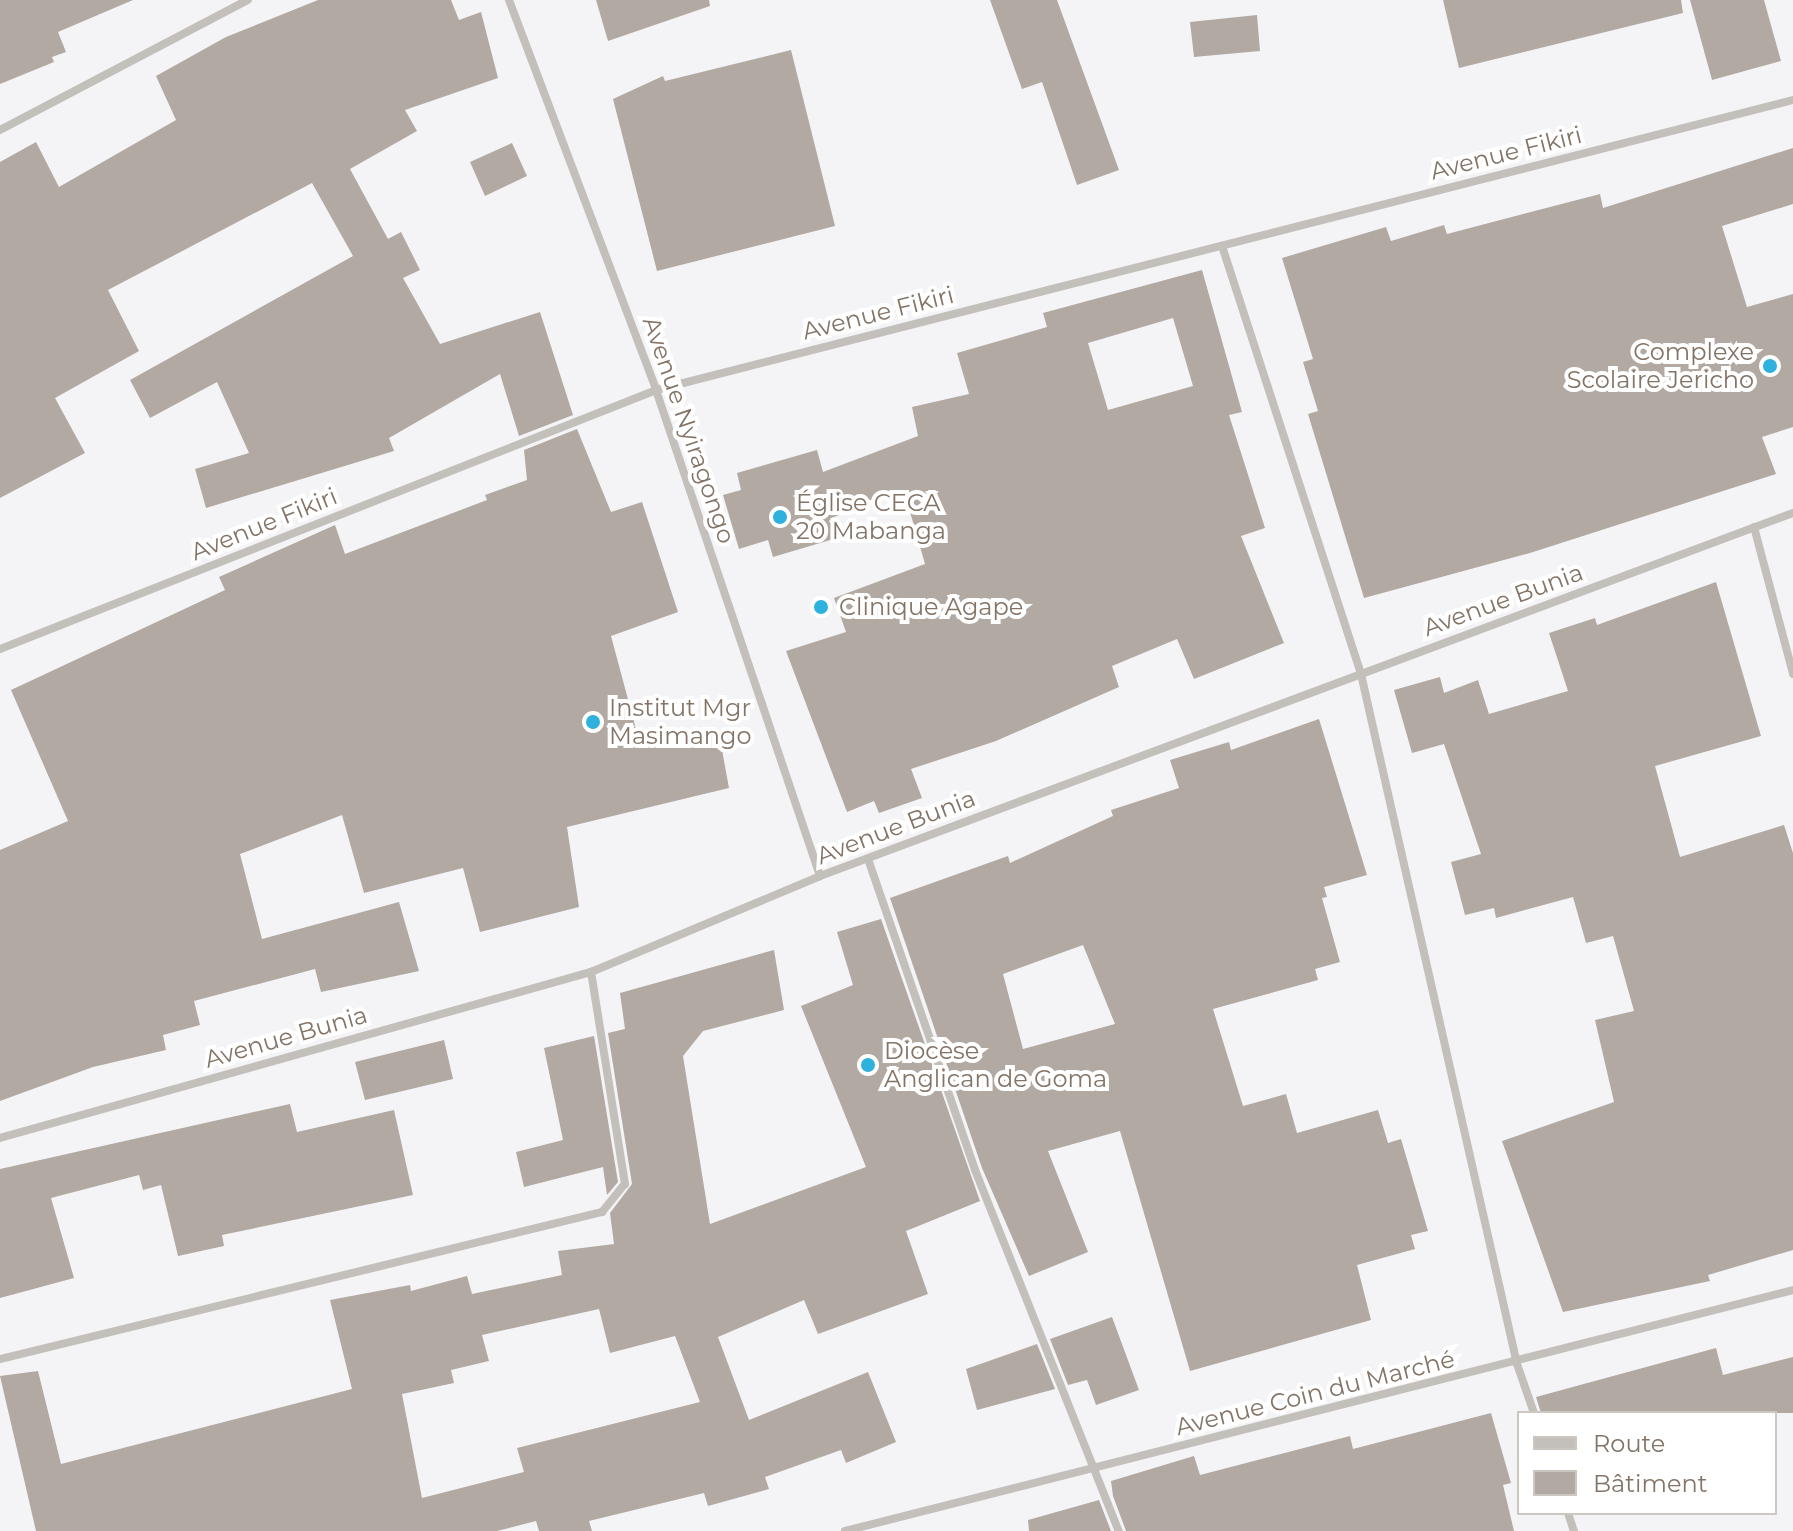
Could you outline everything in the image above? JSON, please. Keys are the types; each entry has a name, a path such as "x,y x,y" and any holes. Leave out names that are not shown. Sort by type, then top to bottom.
{"street":[{"path":"0,130 248,0"},
{"name":"Avenue Nyiragongo","path":"509,0 656,390 820,876"},
{"name":"Avenue Fikiri","path":"0,649 656,390 1793,100"},
{"path":"1222,246 1361,674 1517,1364 1533,1411"},
{"name":"Avenue Bunia","path":"0,1138 591,972 820,876 1793,513"},
{"path":"1754,527 1793,674"},
{"path":"868,859 975,1170 1119,1531"},
{"path":"0,1359 602,1212 625,1184 591,972"},
{"name":"Avenue Coin du Marché","path":"845,1531 1517,1364 1793,1290"}],"building":[{"path":"0,0 133,0 58,32 66,52 52,57 54,62 0,84"},
{"path":"318,0 451,0 459,20 481,12 498,78 405,110 417,131 350,169 388,239 401,232 420,270 403,278 440,344 540,312 573,415 519,436 500,374 389,438 394,451 206,508 195,469 249,453 217,382 150,418 130,380 353,256 312,183 108,290 139,351 55,398 85,453 0,498 0,162 36,142 59,187 176,120 156,76 226,37"},
{"path":"596,0 709,0 710,6 608,41"},
{"path":"990,0 1057,0 1119,170 1077,185 1042,82 1022,89"},
{"path":"1443,0 1681,0 1683,13 1459,68"},
{"path":"1690,0 1764,0 1781,61 1712,80"},
{"path":"1257,15 1260,51 1194,57 1190,22"},
{"path":"791,50 835,226 657,271 613,99 663,76 665,81"},
{"path":"512,143 527,176 485,196 470,162"},
{"path":"1793,148 1793,204 1722,226 1747,307 1793,294 1793,427 1762,437 1776,474 1530,553 1364,598 1308,414 1318,411 1303,362 1313,359 1282,258 1386,227 1391,241 1444,225 1447,234 1600,194 1603,208"},
{"path":"1202,270 1242,412 1229,415 1265,528 1241,536 1284,643 1194,679 1177,639 1112,666 1119,687 996,741 911,769 922,798 879,813 874,801 847,812 786,651 846,632 834,598 925,564 904,491 831,518 837,538 773,557 768,540 739,549 723,495 741,490 737,473 817,450 823,472 918,436 912,407 969,394 957,353 1047,327 1043,313","holes":["1173,318 1193,386 1108,410 1088,343"]},
{"path":"577,429 611,512 642,502 678,612 611,636 640,744 718,728 729,788 567,827 579,907 480,932 463,868 364,893 342,815 240,854 262,939 399,902 419,971 321,992 315,969 194,1001 200,1025 163,1035 166,1050 93,1067 0,1101 0,850 68,821 11,690 225,590 219,577 335,525 345,554 487,500 485,495 527,480 524,450"},
{"path":"1716,582 1761,736 1655,766 1680,857 1784,825 1793,853 1793,1250 1708,1275 1710,1281 1563,1312 1502,1141 1614,1102 1595,1020 1634,1011 1613,936 1586,943 1573,897 1496,918 1494,908 1465,915 1451,862 1481,854 1444,744 1412,753 1394,690 1440,677 1444,693 1478,680 1489,714 1568,691 1549,633 1595,618 1597,625"},
{"path":"1319,719 1367,875 1324,887 1327,897 1322,898 1340,962 1315,969 1318,980 1213,1009 1243,1106 1286,1094 1297,1133 1378,1110 1388,1143 1401,1139 1428,1231 1411,1235 1415,1249 1357,1265 1371,1320 1190,1371 1120,1131 1048,1151 1088,1252 1029,1276 982,1168 890,898 1008,856 1010,863 1113,816 1111,810 1179,788 1170,760 1229,742 1231,750","holes":["1083,945 1115,1024 1023,1049 1003,974"]},
{"path":"881,919 980,1201 906,1231 928,1294 818,1334 804,1300 718,1337 749,1420 868,1372 896,1442 846,1463 841,1450 765,1477 769,1489 708,1506 704,1493 589,1521 592,1531 539,1531 536,1521 497,1531 36,1531 0,1376 38,1371 61,1464 352,1389 330,1300 410,1285 411,1291 467,1276 472,1294 562,1275 558,1251 614,1244 610,1213 632,1184 608,1033 625,1029 620,993 774,950 784,1010 703,1031 683,1056 710,1224 866,1167 801,1006 853,985 837,932","holes":["599,1309 610,1353 675,1336 700,1402 517,1448 524,1472 422,1498 402,1394 454,1383 451,1370 489,1361 482,1335"]},
{"path":"594,1036 618,1182 607,1195 603,1167 524,1187 516,1152 563,1140 544,1048"},
{"path":"444,1040 453,1079 365,1100 355,1062"},
{"path":"290,1104 297,1132 394,1110 413,1195 222,1235 224,1246 178,1256 161,1185 143,1190 139,1175 51,1198 74,1278 0,1298 0,1169"},
{"path":"1112,1317 1139,1390 1096,1405 1087,1380 1068,1385 1050,1339"},
{"path":"1037,1344 1055,1389 977,1410 966,1369"},
{"path":"1716,1348 1723,1375 1793,1357 1793,1413 1540,1411 1536,1397"},
{"path":"1491,1413 1511,1483 1503,1485 1514,1531 1126,1531 1113,1496 1111,1481 1194,1456 1200,1475 1350,1436 1353,1449"},
{"path":"1099,1500 1111,1531 1029,1531 1028,1520"}],"place":[{"name":"Complexe Scolaire Jericho","path":"1770,366"},
{"name":"Église CECA 20 Mabanga","path":"780,517"},
{"name":"Clinique Agape","path":"821,607"},
{"name":"Institut Mgr Masimango","path":"593,722"},
{"name":"Diocèse Anglican de Goma","path":"868,1065"}]}
